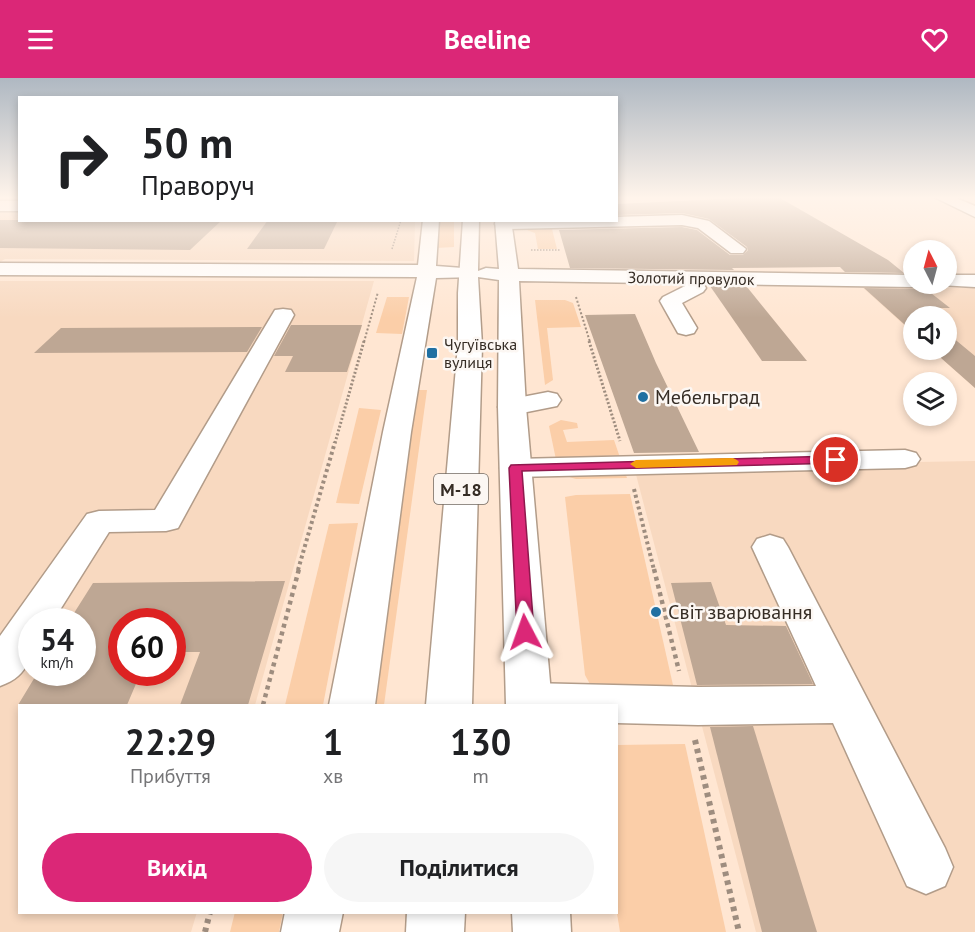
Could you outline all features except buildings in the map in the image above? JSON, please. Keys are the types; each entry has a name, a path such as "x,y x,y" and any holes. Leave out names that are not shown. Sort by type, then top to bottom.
{"main road":[{"path":"352,704 398,432 425,292 430,238"},
{"name":"М-18","path":"449,704 470,345 470,238"},
{"name":"М-18","path":"506,238 515,468 529,704"},
{"path":"722,238 737,249"},
{"path":"0,269 469,273"},
{"name":"Золотий провулок","path":"469,273 569,277 903,281"},
{"path":"686,328 670,301 696,288 690,278"},
{"path":"957,281 975,281"},
{"path":"41,608 99,522 166,520 283,315"},
{"path":"512,407 548,400"},
{"path":"515,468 905,459"},
{"path":"770,547 926,867"},
{"path":"0,669 18,642"},
{"path":"618,705 848,704"},
{"path":"310,932 314,914"},
{"path":"435,932 436,914"},
{"path":"541,914 542,932"}],"path":[{"path":"390,252 396,238"},
{"path":"558,238 649,544 739,932"},
{"path":"524,250 561,250"},
{"path":"263,704 289,603 381,284"},
{"path":"205,932 210,914"}],"shaded area":[{"path":"0,238 415,238 414,261 5,259 0,262"},
{"path":"437,238 454,238 454,247 436,248"},
{"path":"536,238 554,238 557,249 538,249"},
{"path":"0,281 374,281 255,704 18,704 18,914 196,914 191,932 0,932"},
{"path":"861,286 903,287 903,294 957,294 957,288 975,288 975,388 943,360 957,360 957,306 903,306 903,324"},
{"path":"387,297 409,297 402,334 376,333"},
{"path":"535,300 565,300 573,303 581,327 547,328 553,380 545,385"},
{"path":"412,390 427,390 384,704 364,704"},
{"path":"359,408 381,410 359,504 336,503"},
{"path":"561,420 577,423 578,428 563,430 567,442 614,440 627,478 576,479 559,474 549,426"},
{"path":"975,461 975,932 756,932 634,467"},
{"path":"630,494 675,694 591,686 585,675 565,497"},
{"path":"358,523 323,704 285,704 329,524"},
{"path":"685,744 726,932 620,932 617,914 618,745"},
{"path":"234,914 283,914 279,932 230,932"}],"slow traffic":[{"path":"636,464 733,462"}],"place":[{"name":"Чугуївська вулиця","path":"432,353"},
{"name":"Мебельград","path":"643,397"},
{"name":"Світ зварювання","path":"656,612"}],"route":[{"path":"525,632 515,468 836,460"}]}
